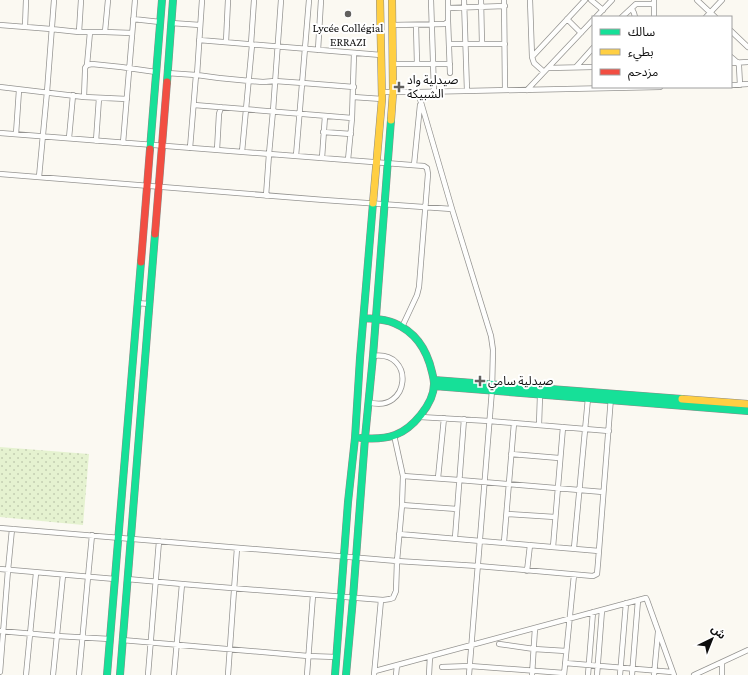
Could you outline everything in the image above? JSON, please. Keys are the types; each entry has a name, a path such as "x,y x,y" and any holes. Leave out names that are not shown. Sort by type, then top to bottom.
{"street":[{"path":"25,27 26,0"},
{"path":"39,177 54,0"},
{"path":"79,32 81,0"},
{"path":"105,32 108,0"},
{"path":"123,143 135,0"},
{"path":"107,675 162,0"},
{"path":"120,675 173,0"},
{"path":"190,148 202,0"},
{"path":"226,42 228,0"},
{"path":"242,152 250,81 254,0"},
{"path":"266,196 281,0"},
{"path":"296,156 309,0"},
{"path":"318,50 321,0"},
{"path":"335,675 348,502 355,438 372,203 382,96 380,0"},
{"path":"346,675 393,92 392,0"},
{"path":"431,0 434,92"},
{"path":"448,0 450,73"},
{"path":"464,0 467,91"},
{"path":"481,0 482,44"},
{"path":"504,0 505,90"},
{"path":"530,0 532,57 534,63 546,70 592,67"},
{"path":"532,57 585,0"},
{"path":"591,0 603,10"},
{"path":"597,16 612,0"},
{"path":"697,0 714,16"},
{"path":"707,16 722,0"},
{"path":"623,16 636,4 654,2 654,16"},
{"path":"448,8 505,6"},
{"path":"632,9 635,16"},
{"path":"133,19 160,22"},
{"path":"567,19 581,33"},
{"path":"392,25 445,24 448,21"},
{"path":"527,90 592,21"},
{"path":"171,23 200,25"},
{"path":"416,24 417,64"},
{"path":"0,25 79,32 132,34"},
{"path":"84,97 85,71 87,65 90,32"},
{"path":"732,32 748,47"},
{"path":"199,40 381,55"},
{"path":"449,44 505,44"},
{"path":"576,67 592,49"},
{"path":"348,160 354,87 354,53"},
{"path":"732,58 738,63 740,84"},
{"path":"732,63 748,62"},
{"path":"87,65 92,64 156,72"},
{"path":"392,64 450,64"},
{"path":"167,73 263,82 276,81 354,87"},
{"path":"732,85 748,84"},
{"path":"0,87 84,97 127,99"},
{"path":"353,97 382,96 393,92 613,88"},
{"path":"16,134 19,90"},
{"path":"418,92 492,343 493,354 492,387 469,675"},
{"path":"70,138 74,95"},
{"path":"96,141 99,98"},
{"path":"414,165 421,102"},
{"path":"194,105 352,118"},
{"path":"217,150 220,107"},
{"path":"322,158 325,116"},
{"path":"324,132 351,134"},
{"path":"0,133 424,166 428,170 418,292 402,327"},
{"path":"0,174 266,196 452,209"},
{"path":"137,303 149,304"},
{"path":"355,438 380,439 394,435 408,428 420,417 428,404 434,383 429,357 418,340 411,333 394,323 385,320 364,318"},
{"path":"368,402 380,404 391,401 399,393 403,382 401,370 394,361 384,356 372,356"},
{"path":"434,383 611,397 748,411"},
{"path":"492,387 540,395 748,404"},
{"path":"539,425 540,395"},
{"path":"0,528 591,576 596,574 599,551 611,397"},
{"path":"574,548 588,398"},
{"path":"128,416 140,418"},
{"path":"420,417 489,420 609,432"},
{"path":"438,478 444,418"},
{"path":"455,538 464,419"},
{"path":"504,542 514,423"},
{"path":"552,547 563,427"},
{"path":"127,579 380,600 393,598 395,594 403,476 394,435"},
{"path":"511,454 560,458"},
{"path":"403,476 603,492"},
{"path":"402,505 457,509"},
{"path":"507,514 555,517"},
{"path":"0,672 2,631 12,528"},
{"path":"399,534 599,551"},
{"path":"79,675 92,536"},
{"path":"148,675 159,541"},
{"path":"527,571 530,545"},
{"path":"228,675 237,548"},
{"path":"0,569 115,579"},
{"path":"26,675 36,573"},
{"path":"53,675 63,575"},
{"path":"442,667 470,666 532,673 564,674 574,575"},
{"path":"174,675 182,584"},
{"path":"307,675 313,595"},
{"path":"380,600 374,673 397,665 472,646 644,598 647,599 673,673 654,673 633,669 565,663"},
{"path":"632,675 638,600"},
{"path":"620,675 626,603"},
{"path":"597,675 602,610"},
{"path":"588,675 593,612"},
{"path":"532,673 535,628"},
{"path":"654,673 658,630"},
{"path":"2,631 110,639"},
{"path":"122,640 308,656 336,657"},
{"path":"499,644 566,652"},
{"path":"698,674 748,650"},
{"path":"429,675 430,656"},
{"path":"722,662 722,675"},
{"path":"396,675 397,665"}],"green space":[{"path":"0,447 89,454 83,525 0,517"}],"traffic: fast":[{"path":"150,149 162,0"},
{"path":"167,82 173,0"},
{"path":"346,675 391,120"},
{"path":"335,675 373,203"},
{"path":"120,675 155,234"},
{"path":"107,675 141,262"},
{"path":"361,438 374,439 387,437 402,432 415,422 421,415 430,400 434,384 430,364 424,349 409,331 391,322 379,319 364,318"},
{"path":"434,380 682,399"},
{"path":"434,386 748,411"}],"traffic: slow":[{"path":"373,203 382,99 380,0"},
{"path":"391,120 393,92 392,0"},
{"path":"682,399 748,404"}],"traffic: jam":[{"path":"155,234 167,82"},
{"path":"141,262 150,149"}],"place":[{"name":"Lycée Collégial ERRAZI","path":"348,14"},
{"name":"صيدلية واد الشبيكة","path":"399,87"},
{"name":"صيدلية سامي","path":"480,381"}]}
